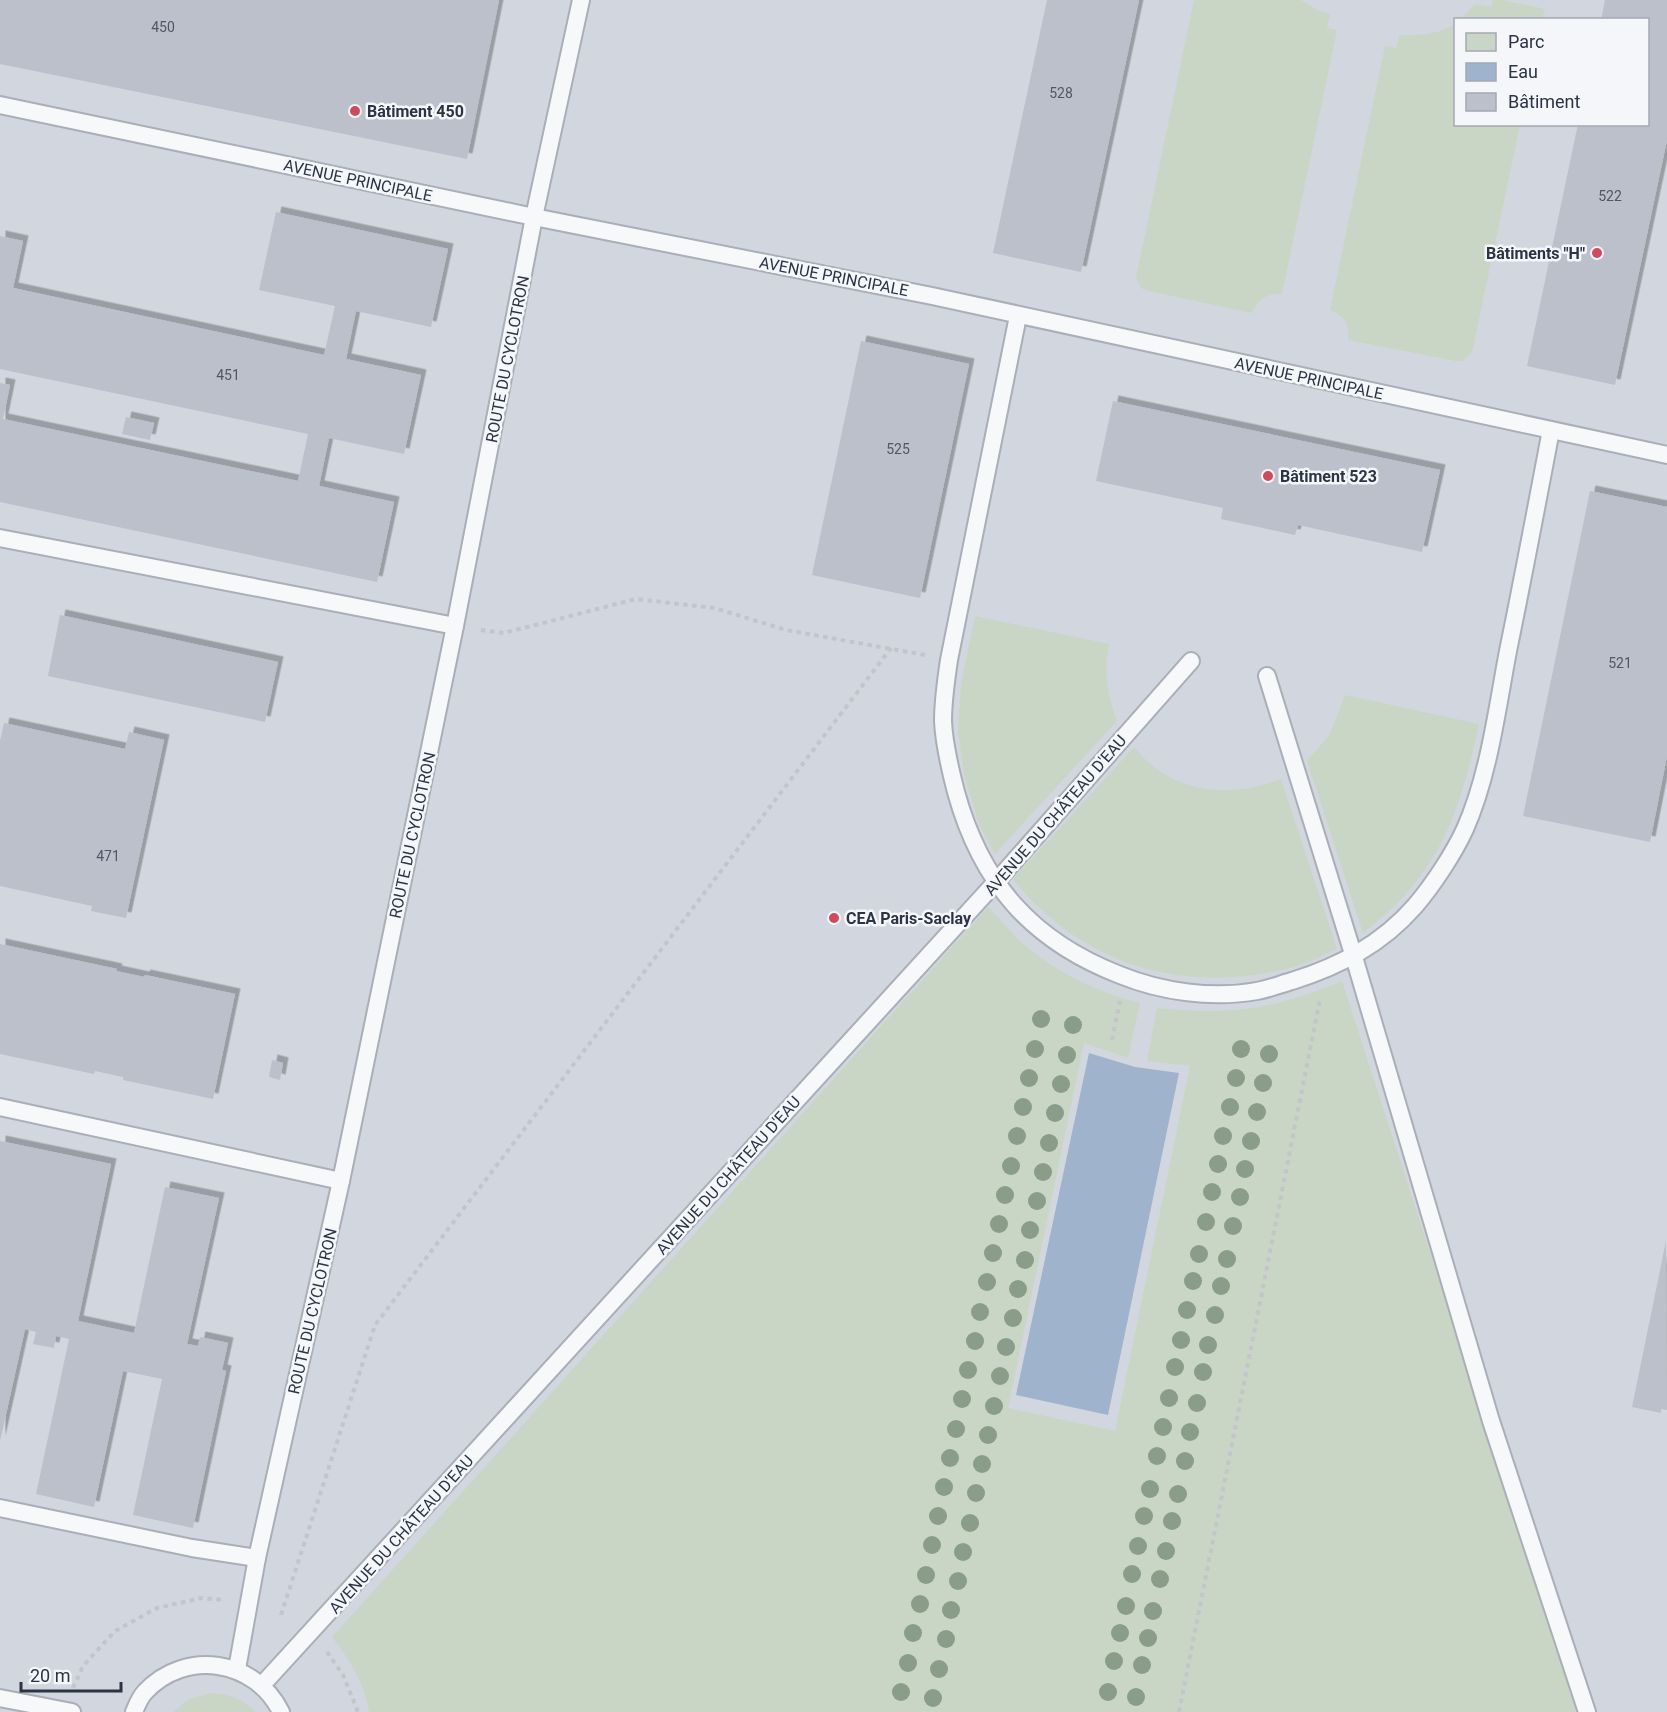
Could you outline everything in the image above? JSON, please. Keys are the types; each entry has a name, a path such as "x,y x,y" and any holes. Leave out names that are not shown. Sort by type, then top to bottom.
{"lane":[{"name":"ROUTE DU CYCLOTRON","path":"237,1669 257,1558 341,1181 455,626 534,217 581,0"},
{"name":"AVENUE PRINCIPALE","path":"0,105 534,217 920,293 1018,316 1667,454"},
{"path":"1018,316 949,660 943,717 948,757 963,820 978,853 995,883 1019,911 1075,956 1101,968 1157,987 1219,994 1259,991 1326,969 1354,957 1395,927 1416,905 1440,871 1464,830 1480,784 1551,430"},
{"path":"0,538 455,626"},
{"name":"AVENUE DU CHÂTEAU D'EAU","path":"262,1685 995,883 1191,661"},
{"path":"1267,676 1354,957 1491,1421 1587,1712"},
{"path":"0,1107 341,1181"},
{"path":"0,1508 192,1548 257,1558"},
{"path":"134,1712 143,1693 163,1676 190,1665 214,1664 237,1669 262,1685 281,1712"},
{"path":"0,1698 68,1711"}],"path":[{"path":"455,626 504,633 636,599 714,608 786,630 949,660"},
{"path":"281,1615 375,1324 891,648"},
{"path":"1179,1712 1326,969"},
{"path":"68,1711 83,1666 115,1631 157,1608 202,1598 250,1603 281,1615 309,1634 333,1660 343,1675 358,1712"}],"shaded area":[{"name":"CEA Paris-Saclay","path":"0,0 1667,0 1667,1712 0,1712"}],"green space":[{"path":"1194,0 1301,0 1317,10 1330,14 1327,28 1337,30 1282,294 1264,298 1252,313 1149,291 1141,288 1136,278"},
{"path":"1493,0 1502,0 1545,9 1542,18 1462,18 1475,4 1491,7"},
{"path":"1454,25 1454,126 1520,126 1472,352 1463,361 1348,340 1345,321 1330,310 1385,46 1396,48 1400,35 1422,34"},
{"path":"975,616 1109,644 1107,683 1117,721 995,854 979,824 964,774 958,732 961,684"},
{"path":"1345,695 1479,724 1463,787 1454,815 1442,840 1428,865 1411,888 1363,933 1307,761 1330,734"},
{"path":"1134,747 1149,763 1166,775 1202,788 1241,789 1281,779 1337,949 1294,967 1254,975 1215,978 1177,975 1140,967 1105,953 1072,934 1041,909 1013,879"},
{"path":"988,907 1020,941 1061,971 1107,993 1140,1003 1128,1058 1084,1043 1008,1408 1115,1431 1190,1066 1147,1061 1157,1008 1207,1011 1251,1008 1294,998 1342,981 1579,1712 369,1712 364,1692 355,1672 332,1637"},
{"path":"211,1693 235,1698 256,1712 173,1712 189,1699"}],"water":[{"path":"1089,1053 1135,1067 1179,1073 1108,1415 1016,1395"}],"building":[{"name":"Bâtiment 450","path":"0,0 499,0 467,159 0,64"},
{"path":"1047,0 1139,0 1081,272 993,253"},
{"name":"Bâtiments \"H\"","path":"1605,0 1667,0 1667,140 1615,385 1527,366 1578,126 1649,126 1649,18 1601,18"},
{"path":"276,212 448,249 431,327 356,311 346,359 421,375 404,454 329,438 319,486 394,502 377,582 0,502 0,383 10,385 3,419 298,481 308,434 0,369 0,236 23,241 13,288 324,355 335,306 259,290"},
{"path":"861,341 969,364 920,598 812,575"},
{"name":"Bâtiment 523","path":"1113,401 1440,470 1422,552 1298,525 1295,535 1221,519 1223,508 1096,481"},
{"path":"126,417 154,423 150,440 122,434"},
{"path":"1590,491 1667,507 1667,756 1650,842 1523,816"},
{"path":"60,615 278,662 265,722 48,676"},
{"path":"4,723 125,749 129,732 164,740 126,918 91,911 92,906 0,886 0,741"},
{"path":"0,944 144,977 145,975 235,994 213,1099 123,1080 123,1077 95,1071 94,1074 0,1054"},
{"path":"272,1060 283,1063 280,1080 269,1077"},
{"path":"0,1141 111,1164 78,1321 134,1333 165,1187 219,1198 187,1344 198,1346 200,1337 228,1343 222,1370 226,1371 193,1528 133,1515 162,1379 123,1371 94,1507 36,1494 69,1339 56,1336 54,1348 33,1344 36,1332 25,1329 0,1441"},
{"path":"1666,1241 1667,1410 1661,1409 1661,1413 1632,1407"}],"place":[{"name":"Bâtiment 450","path":"355,111"},
{"name":"Bâtiments \"H\"","path":"1597,253"},
{"name":"Bâtiment 523","path":"1268,476"},
{"name":"CEA Paris-Saclay","path":"834,918"}]}
